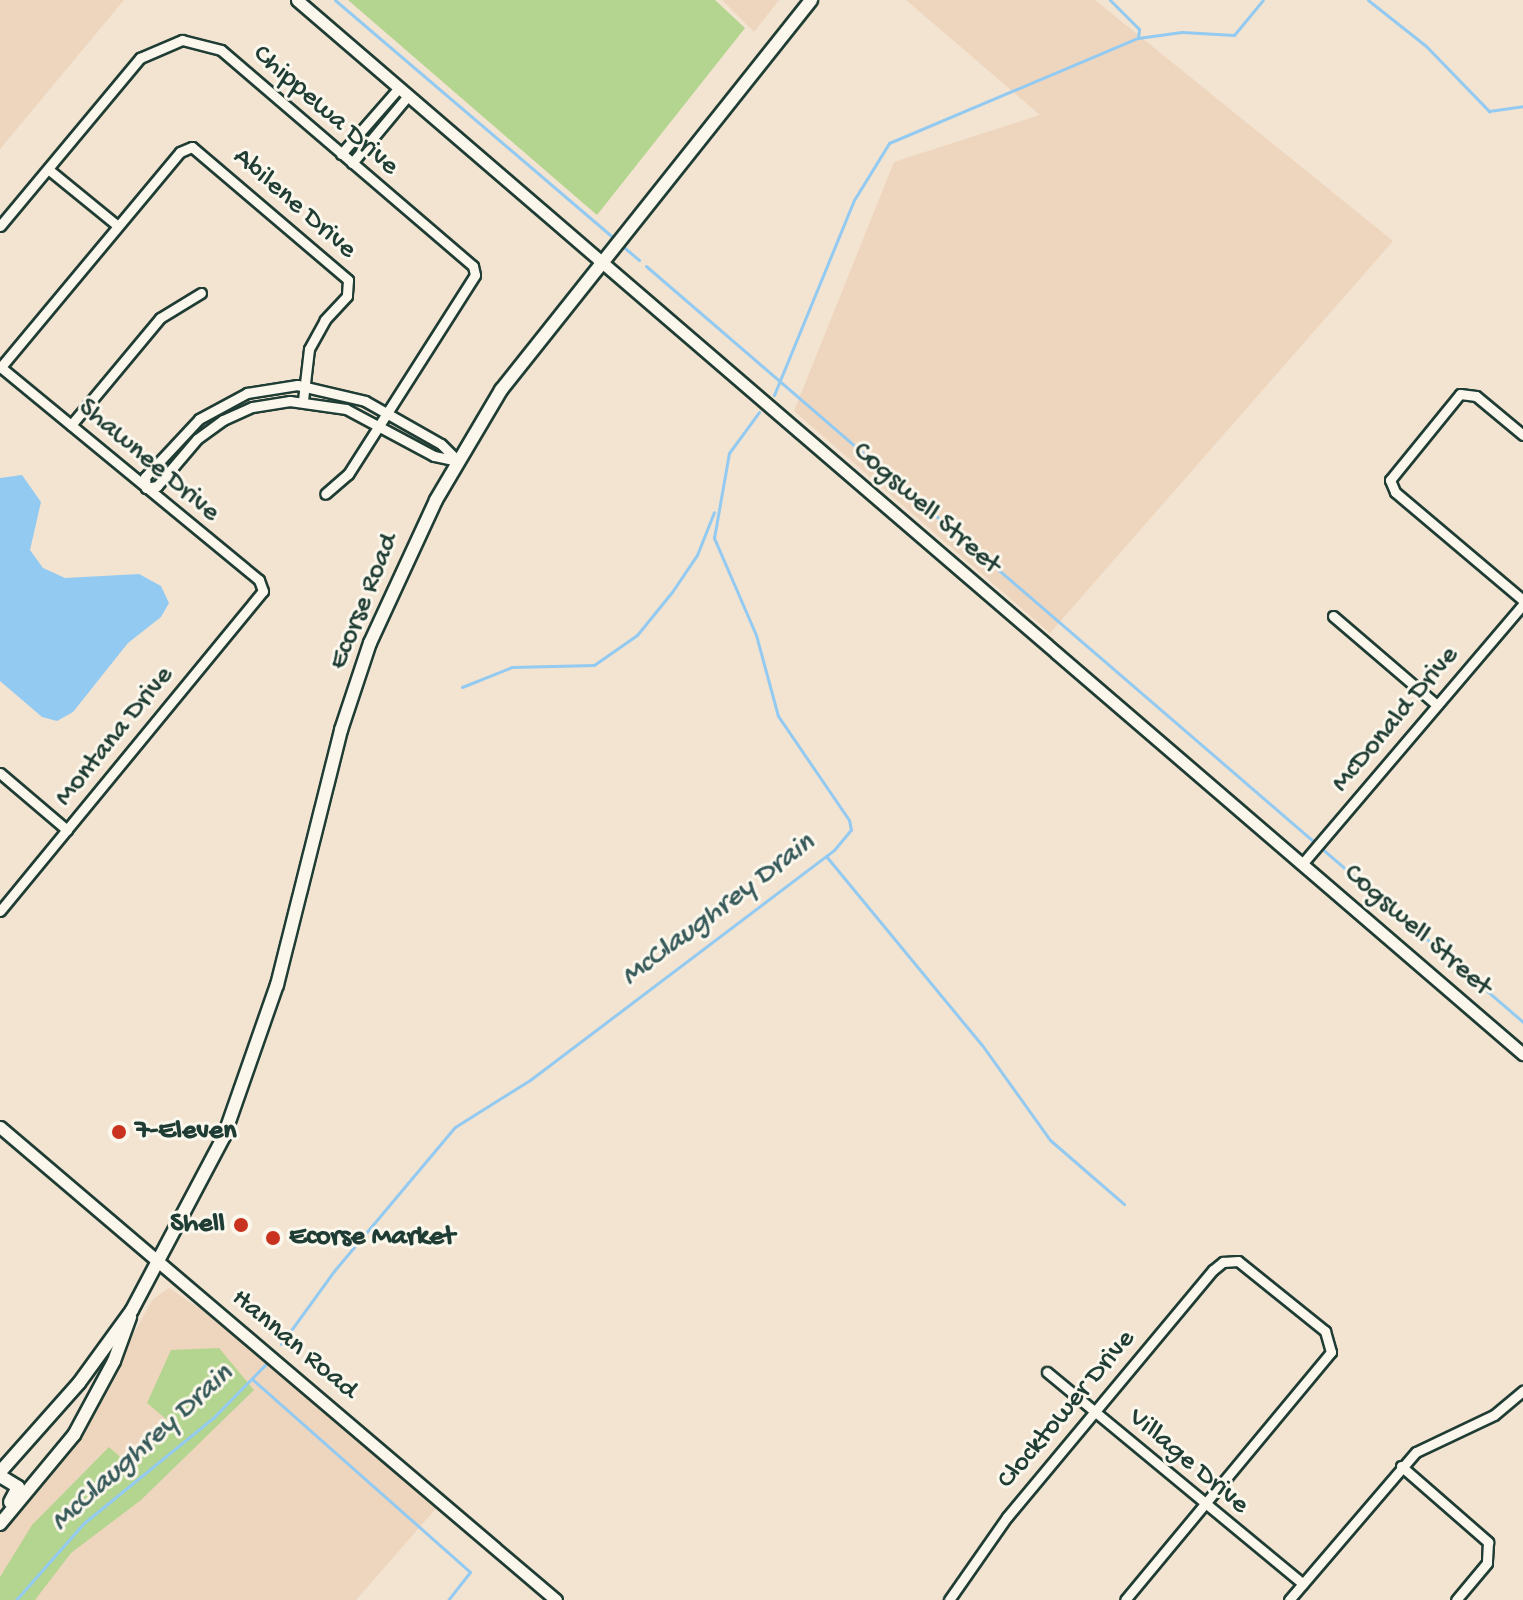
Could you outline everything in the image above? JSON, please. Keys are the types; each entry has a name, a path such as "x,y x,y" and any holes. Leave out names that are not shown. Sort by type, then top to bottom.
{"main road":[{"name":"Ecorse Road","path":"0,1474 79,1383 132,1310 161,1262 224,1136 255,1059 341,730 370,643 412,546 458,461 501,390 811,0"},
{"name":"Ecorse Road","path":"0,1524 74,1435 114,1361 132,1310"},
{"path":"0,1474 15,1482 18,1492 0,1514"}],"street":[{"name":"Cogswell Street","path":"297,0 1523,1054"},
{"name":"Chippewa Drive","path":"0,226 129,70 150,50 172,41 211,45 473,266 475,275 386,412"},
{"path":"341,154 402,93"},
{"path":"352,163 402,93"},
{"name":"Abilene Drive","path":"118,226 180,152 192,147 348,280 350,291 313,338 303,400"},
{"path":"1,368 118,226 48,169"},
{"path":"71,425 160,318 201,293"},
{"name":"Shawnee Drive","path":"1,368 259,580 263,591"},
{"path":"304,386 347,395 386,412 441,444 458,461 434,456 346,409 303,400 252,407 223,420 197,439 157,486 146,488 145,477 199,419 247,393 304,386"},
{"path":"1523,435 1464,393 1392,473 1391,487 1523,602"},
{"path":"325,494 348,474 386,412"},
{"name":"Montana Drive","path":"2,905 263,591"},
{"name":"McDonald Drive","path":"1302,864 1523,602"},
{"path":"1333,616 1437,705"},
{"path":"0,773 67,830"},
{"name":"Hannan Road","path":"0,1127 556,1600"},
{"name":"Clocktower Drive","path":"949,1600 1007,1517 1213,1270 1230,1260 1244,1263 1325,1331 1331,1345 1324,1363 1205,1506"},
{"name":"Village Drive","path":"1047,1372 1205,1506 1303,1584"},
{"path":"1289,1600 1401,1466 1432,1443 1494,1415 1523,1391"},
{"path":"1401,1466 1480,1532 1490,1549 1487,1563 1456,1600"},
{"path":"1125,1600 1205,1506"}],"shaded area":[{"path":"0,0 124,0 0,149"},
{"path":"722,0 779,0 754,32"},
{"path":"906,0 1095,0 1393,241 1050,633 794,411 894,162 1040,115"},
{"path":"169,1288 213,1317 439,1505 356,1600 0,1600 0,1532 69,1448 153,1299"}],"green space":[{"path":"348,0 715,0 745,28 597,215"},
{"path":"219,1348 254,1390 141,1500 71,1553 35,1600 0,1600 0,1577 32,1525 109,1447 126,1462 172,1424 147,1403 171,1350"}],"water":[{"path":"22,475 41,502 30,550 43,568 65,578 139,574 161,586 169,603 161,617 128,643 73,712 57,721 42,717 0,681 0,478"}],"waterway":[{"path":"335,0 615,239"},
{"name":"McClaughrey Drain","path":"1110,0 1139,29 1138,38"},
{"name":"McClaughrey Drain","path":"774,395 854,200 889,143 1138,38 1182,32 1234,35 1263,0"},
{"path":"1368,0 1426,46 1489,111 1523,106"},
{"path":"620,244 639,260"},
{"path":"646,266 1523,1022"},
{"name":"McClaughrey Drain","path":"281,1344 334,1271 455,1127 530,1080 834,850 851,830 849,820 778,716 756,635 714,538 729,453 759,412"},
{"path":"462,687 512,667 594,665 637,635 672,592 697,555 714,512"},
{"path":"826,856 982,1045 1050,1140 1124,1204"},
{"name":"McClaughrey Drain","path":"16,1600 84,1523 214,1417 265,1365"},
{"path":"252,1379 470,1572 448,1600"}],"place":[{"name":"7-Eleven","path":"119,1132"},
{"name":"Shell","path":"241,1225"},
{"name":"Ecorse Market","path":"273,1238"}]}
